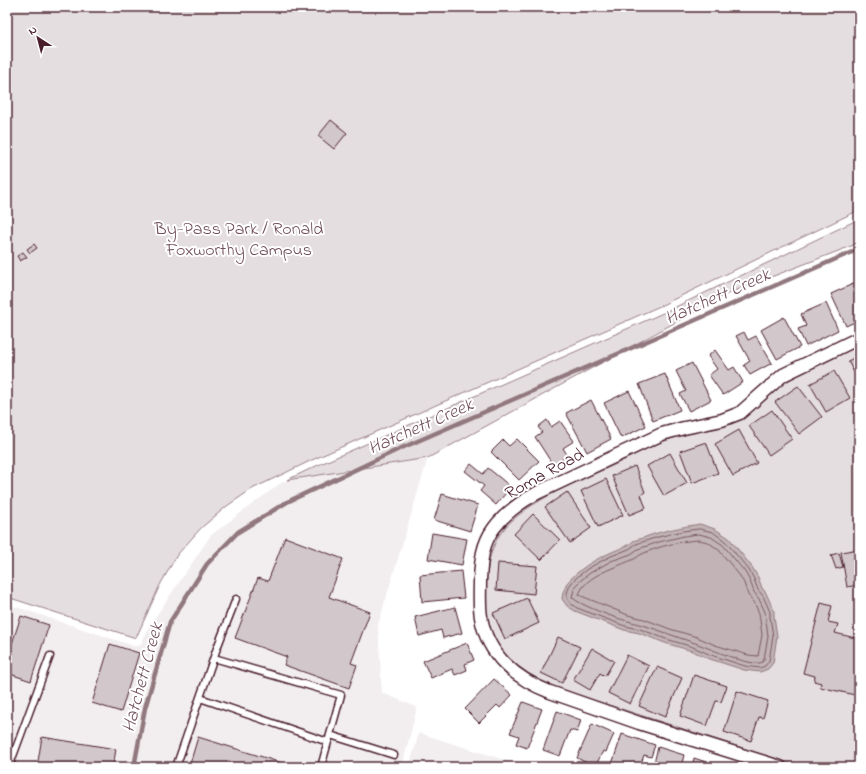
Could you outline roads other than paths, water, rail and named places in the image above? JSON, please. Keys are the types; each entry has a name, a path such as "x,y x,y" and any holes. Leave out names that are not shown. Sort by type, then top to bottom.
{"street":[{"name":"Roma Road","path":"780,767 639,723 536,687 523,679 503,662 488,642 484,630 480,602 482,554 488,538 502,519 524,501 539,492 662,434 732,417 740,413 783,375 859,338"}],"lane":[{"path":"176,767 236,599"},
{"path":"9,767 50,656"},
{"path":"214,658 342,696 321,767"},
{"path":"200,698 328,742"},
{"path":"330,735 394,755"}],"water":[{"path":"700,524 715,529 729,538 752,567 766,593 774,611 777,636 773,663 768,669 760,672 744,670 639,633 624,630 575,611 567,606 562,599 566,584 579,571 593,561 628,545 635,540 667,530"}],"waterway":[{"name":"Hatchett Creek","path":"134,767 145,708 170,622 207,564 238,532 287,502 397,450 859,249"}],"park label":[{"name":"By-Pass Park / Ronald Foxworthy Campus","path":"239,238"}]}
